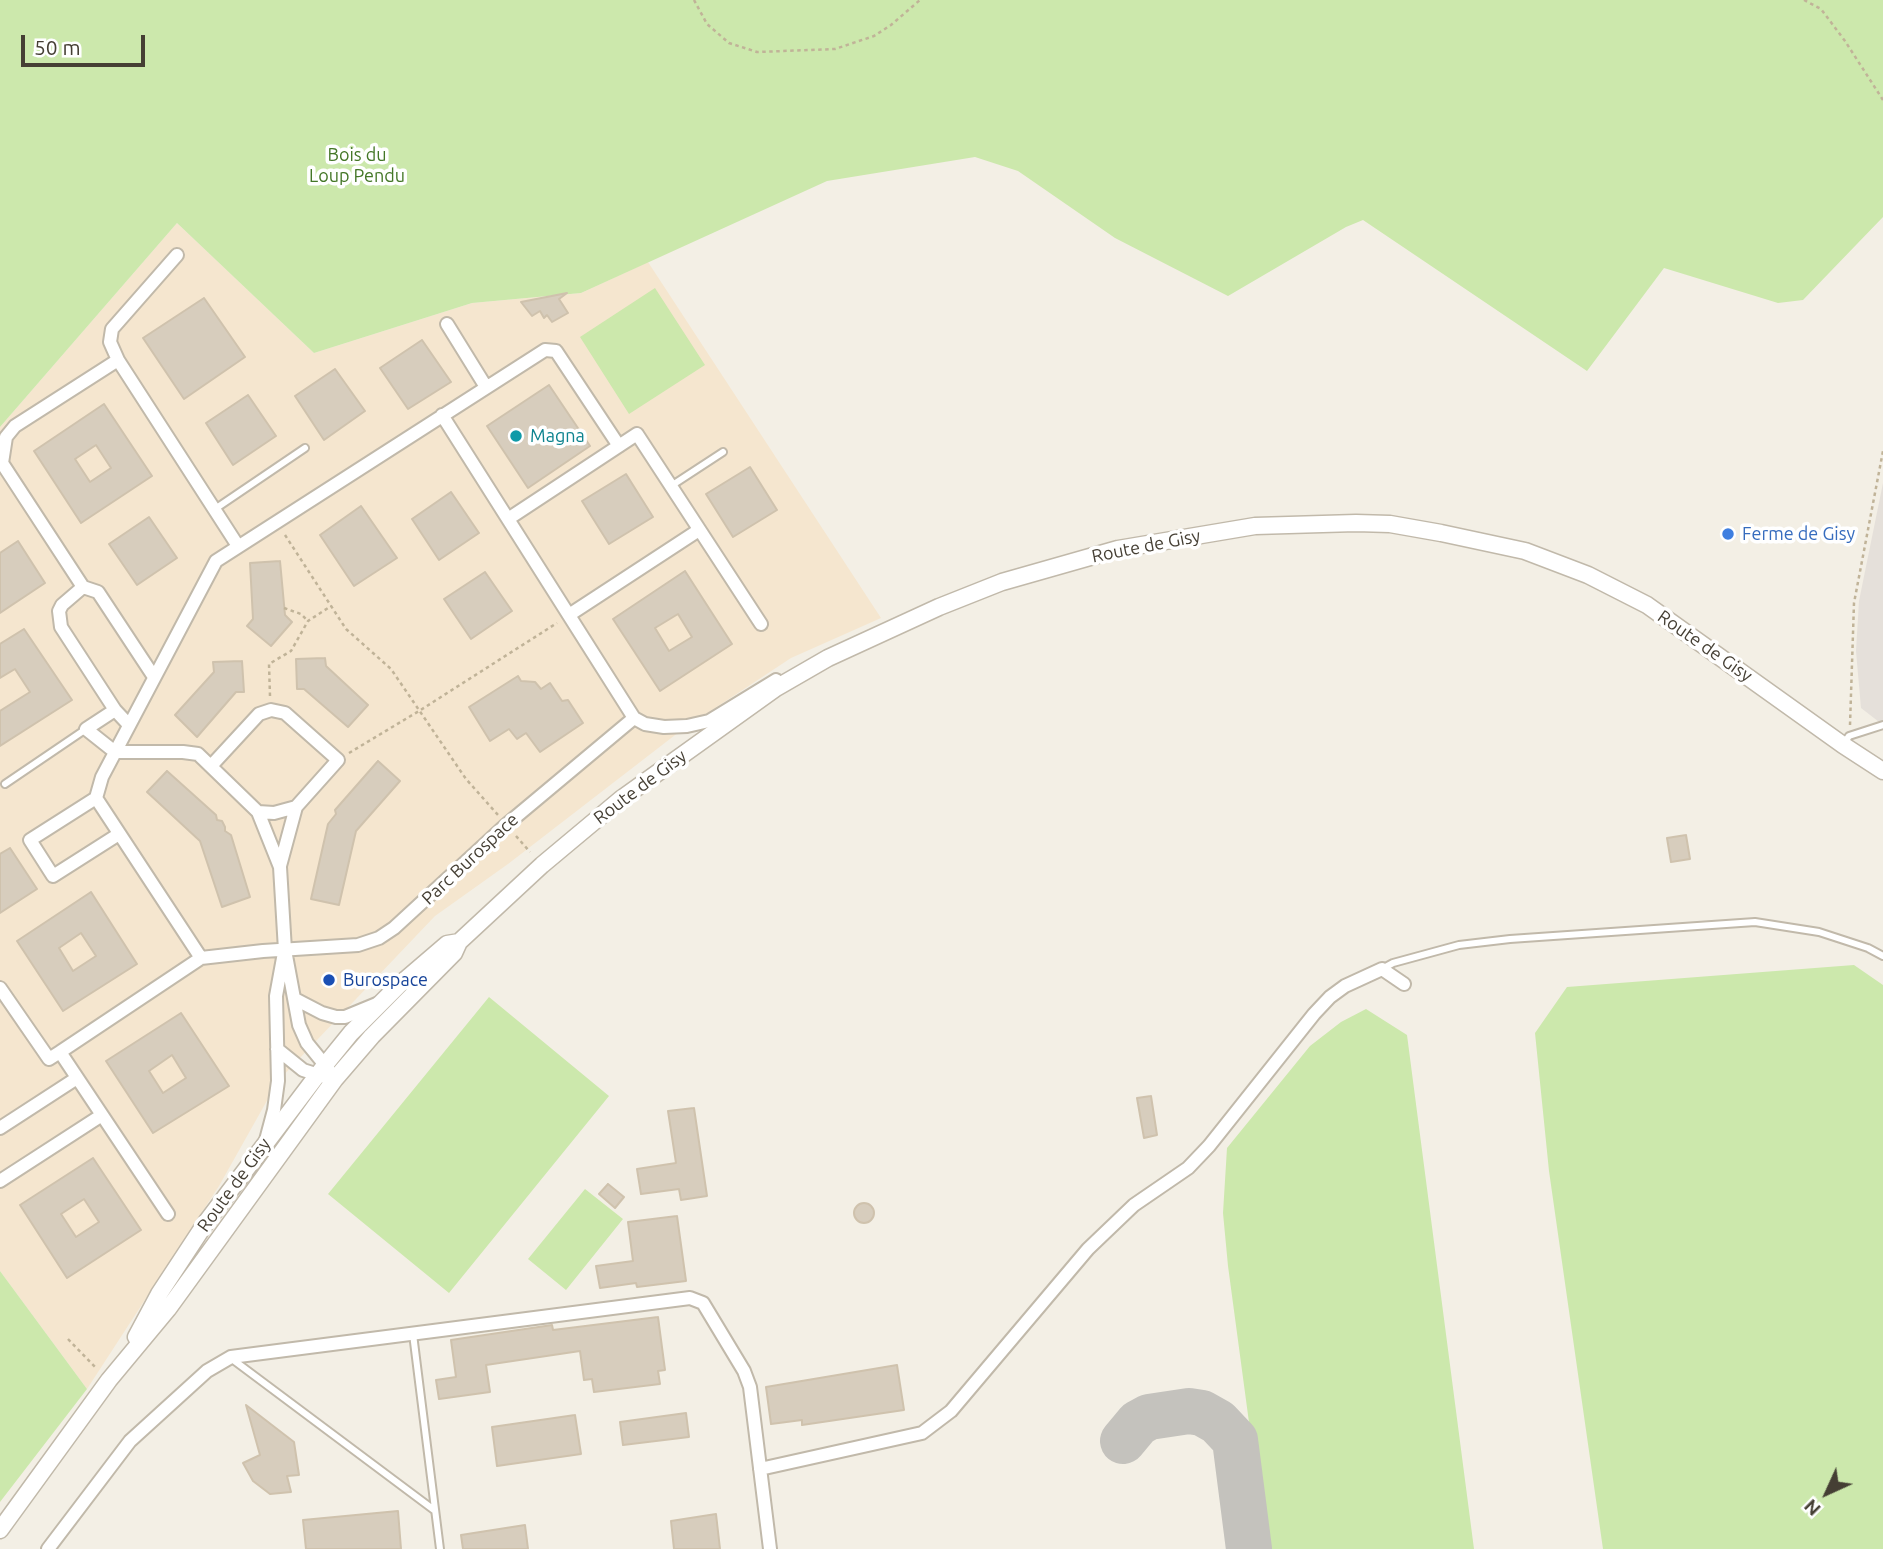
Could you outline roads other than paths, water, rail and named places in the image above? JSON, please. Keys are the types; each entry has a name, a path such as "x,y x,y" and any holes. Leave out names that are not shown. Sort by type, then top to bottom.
{"street":[{"path":"177,255 112,329 110,342 118,360 238,546"},
{"path":"447,324 486,387"},
{"path":"201,958 96,798 98,787 115,752 216,561 545,350 556,351 619,446"},
{"path":"118,360 15,426 6,437 2,463 83,587 98,592 155,677"},
{"path":"442,415 634,718 655,727 687,726 709,721 778,678 828,658"},
{"path":"508,519 637,435 761,624"},
{"name":"Route de Gisy","path":"0,1530 108,1380 168,1309 335,1079 372,1036 454,953 459,942 542,865 621,799 776,688 873,636 1002,582 1118,549 1255,526 1390,524 1525,551 1617,589 1676,624 1846,740 1883,771"},
{"path":"569,615 699,530"},
{"path":"83,587 62,605 59,619 61,627 115,710 130,725"},
{"path":"115,710 86,729 115,752 198,754 258,813 280,867"},
{"path":"211,766 259,714 271,710 285,713 338,760 296,807 280,867 285,950 302,1035 321,1071"},
{"name":"Parc Burospace","path":"60,1052 201,958 358,945 379,938 411,914 506,825 634,718"},
{"path":"96,798 30,840 54,876 119,834"},
{"path":"258,813 274,813 296,807"},
{"name":"Route de Gisy","path":"123,1362 181,1259 265,1141 351,1033 382,1001 447,944 459,942"},
{"path":"265,1141 277,1091 275,996 285,950"},
{"path":"760,1469 922,1433 951,1411 1088,1250 1134,1205 1188,1168 1209,1146 1314,1014 1345,986 1382,969 1404,984"},
{"path":"0,988 49,1059 60,1052 168,1214"},
{"path":"295,999 336,1017 345,1017 382,1001"},
{"path":"277,1049 298,1067 321,1071 335,1079"},
{"path":"0,1128 77,1078"},
{"path":"0,1181 102,1115"},
{"path":"48,1549 130,1441 207,1371 231,1357 690,1298 703,1303 744,1371 750,1387 770,1549"}],"lane":[{"path":"215,509 305,448"},
{"path":"671,486 723,452"},
{"path":"1846,740 1883,725"},
{"path":"5,783 86,729"},
{"path":"1382,969 1394,963 1459,945 1755,922 1819,932 1868,948 1883,956"},
{"path":"413,1334 440,1549"},
{"path":"231,1357 434,1510"}],"place":[{"name":"Magna","path":"516,436"},
{"name":"Ferme de Gisy","path":"1728,534"},
{"name":"Burospace","path":"329,980"}],"park label":[{"name":"Bois du Loup Pendu","path":"357,165"}]}
